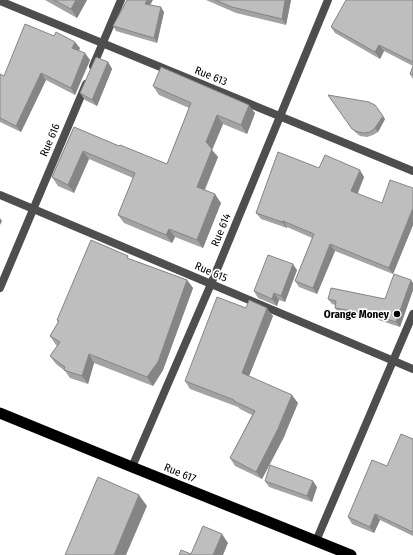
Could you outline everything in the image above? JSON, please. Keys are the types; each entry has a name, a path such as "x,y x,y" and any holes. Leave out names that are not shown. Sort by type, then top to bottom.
{"highway":[{"name":"Rue 617","path":"0,413 351,555"}],"street":[{"name":"Rue 616","path":"0,288 121,0"},
{"name":"Rue 614","path":"132,467 211,284 328,0"},
{"name":"Rue 613","path":"0,1 413,171"},
{"name":"Rue 615","path":"0,195 413,369"},
{"path":"316,541 413,314"}],"building":[{"path":"54,0 76,0 71,9"},
{"path":"127,0 147,0 145,4 161,7 154,38 113,26"},
{"path":"215,0 285,0 282,19 232,7"},
{"path":"346,0 413,0 413,62 379,45 375,52 331,27"},
{"path":"25,24 54,36 56,32 75,42 72,48 85,53 71,88 41,73 16,126 0,118 0,74 4,76"},
{"path":"96,57 108,62 92,100 80,93"},
{"path":"413,66 413,75 410,74"},
{"path":"161,67 249,105 241,125 217,115 206,142 212,149 197,187 215,194 197,240 169,229 166,235 118,215 135,173 83,151 68,185 52,177 74,127 167,164 191,103 153,86"},
{"path":"328,95 369,102 375,105 383,116 375,128 370,132 358,132 352,129"},
{"path":"278,152 319,168 325,155 360,170 351,191 382,203 390,180 413,188 413,208 389,268 330,244 313,288 295,281 314,234 283,221 282,222 256,213"},
{"path":"91,240 128,256 127,258 187,280 158,362 147,377 89,354 82,376 64,370 65,367 50,356 60,342 50,336 59,321 57,320"},
{"path":"268,255 293,264 281,296 274,293 272,299 254,291"},
{"path":"394,274 411,280 396,322 359,309 358,312 335,308 336,301 328,299 331,288 385,299"},
{"path":"217,297 246,308 249,300 267,308 242,373 292,395 279,427 256,472 230,458 255,411 234,400 185,381"},
{"path":"401,434 413,439 413,532 375,514 370,527 348,517 372,460 387,466"},
{"path":"270,465 313,481 307,496 265,481"},
{"path":"98,477 139,495 114,555 65,555"},
{"path":"203,526 222,534 213,555 179,555 181,550 191,554"}],"place":[{"name":"Orange Money","path":"397,314"}]}
